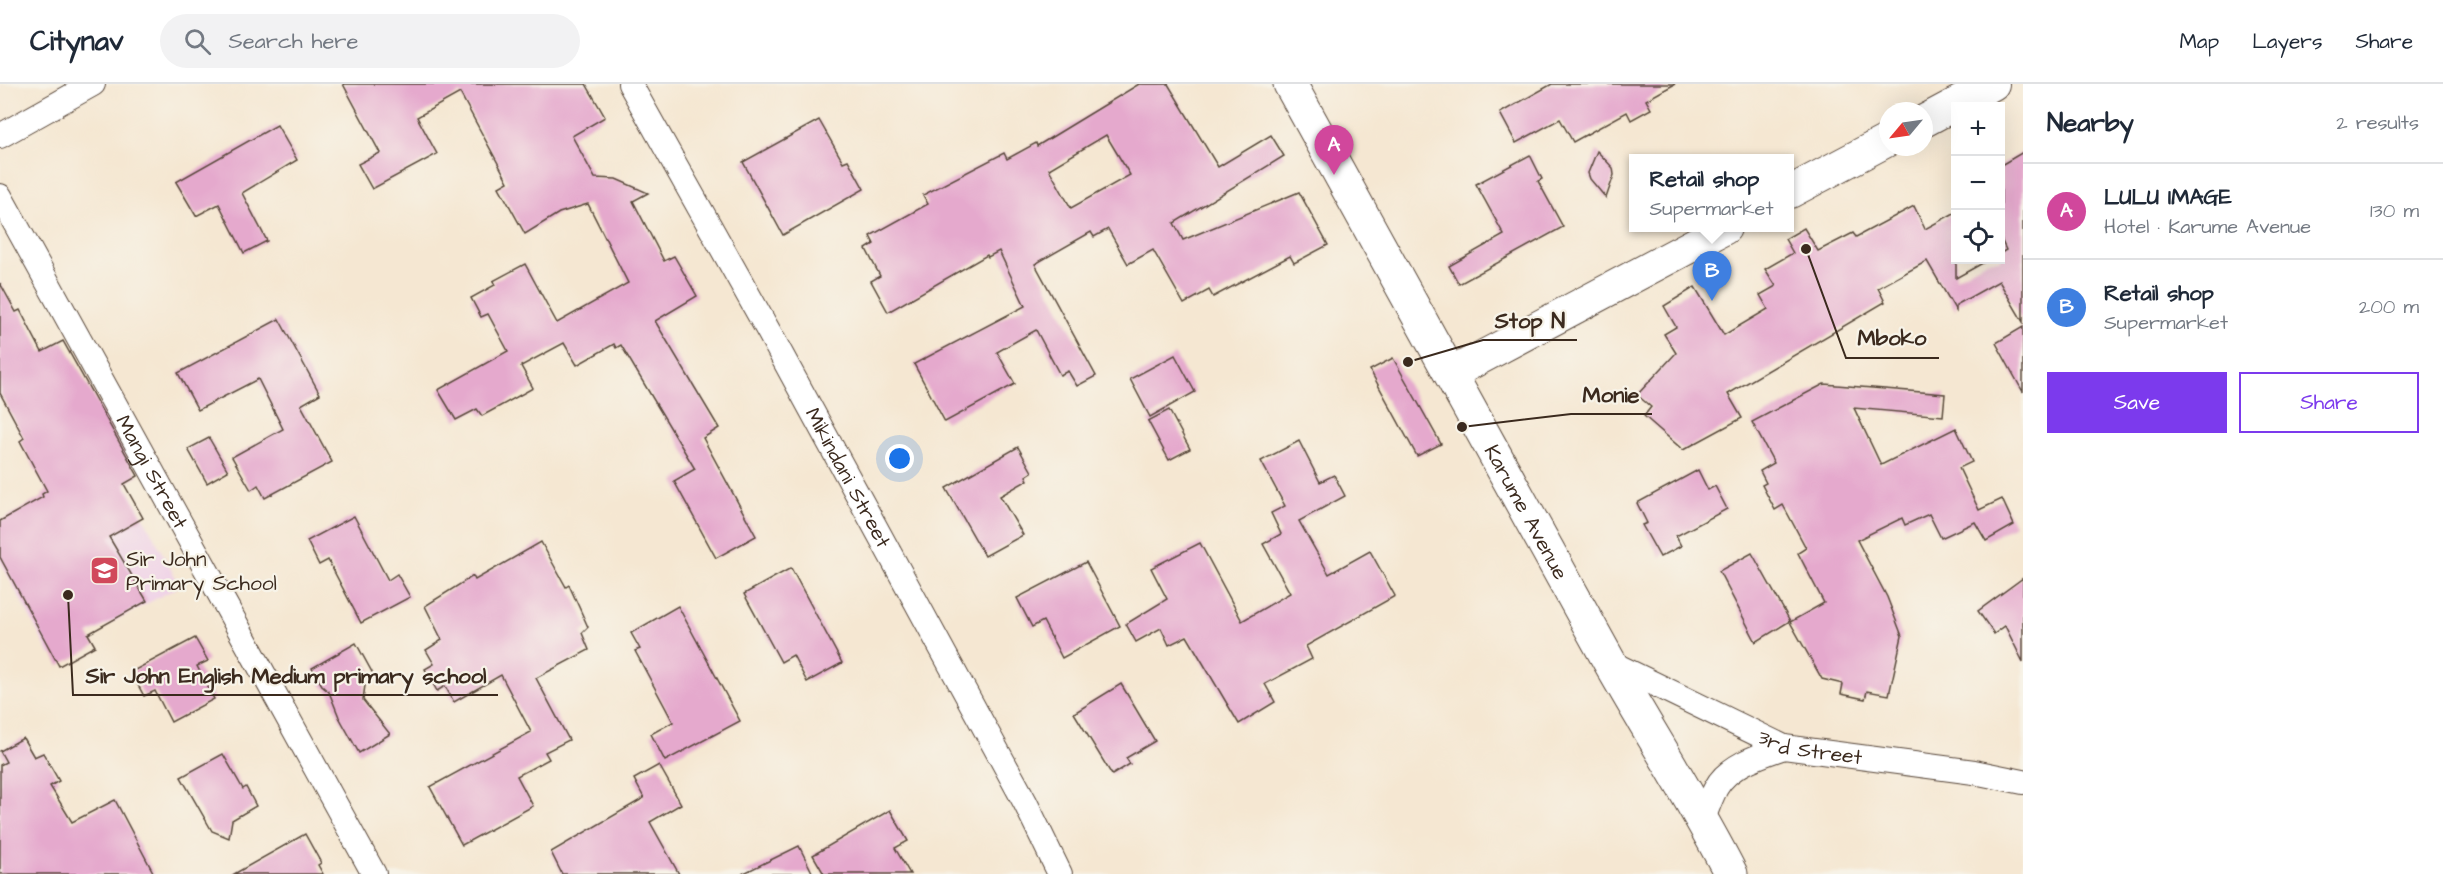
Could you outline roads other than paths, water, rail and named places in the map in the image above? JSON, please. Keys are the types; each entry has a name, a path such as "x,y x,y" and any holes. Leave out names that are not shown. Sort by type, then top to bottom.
{"main road":[{"name":"Karume Avenue","path":"1290,84 1611,663 1703,819 1731,874"}],"street":[{"path":"0,136 93,84"},
{"name":"Mikindani Street","path":"630,84 781,353 1025,802 1060,874"},
{"path":"1933,116 1986,85"},
{"path":"1794,190 1879,145"},
{"name":"Mangi Street","path":"0,196 374,874"},
{"path":"1452,373 1717,232"},
{"name":"3rd Street","path":"1611,663 1784,747 1974,772 2023,782"},
{"path":"1703,819 1717,785 1728,774 1752,759 1784,747"}],"place":[{"name":"LULU IMAGE","path":"1334,175"},
{"name":"Mboko","path":"1806,249"},
{"name":"Retail shop","path":"1712,301"},
{"name":"Stop N","path":"1408,362"},
{"name":"Monie","path":"1462,427"},
{"name":"Sir John Primary School","path":"105,571"},
{"name":"Sir John English Medium primary school","path":"68,595"}]}
